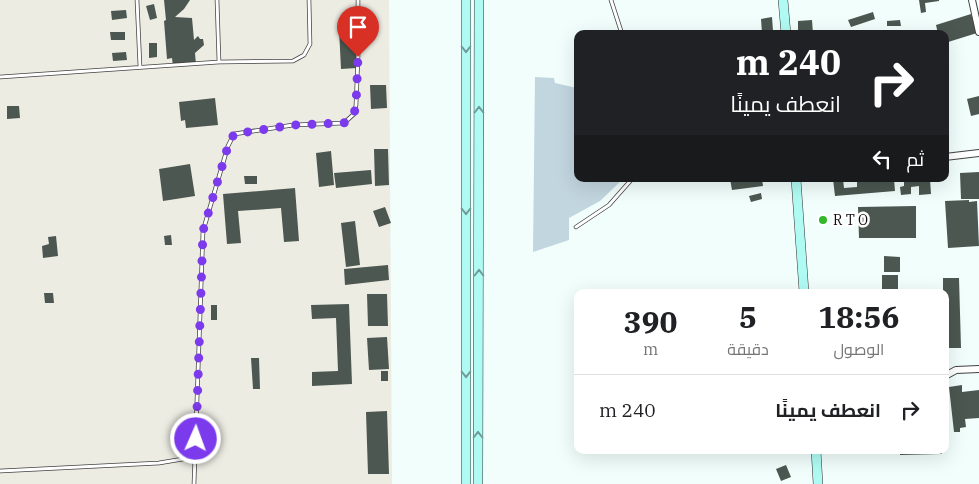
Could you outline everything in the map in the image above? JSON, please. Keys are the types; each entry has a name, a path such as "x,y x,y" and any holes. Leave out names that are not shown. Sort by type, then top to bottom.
{"main road":[{"path":"466,0 466,484"},
{"path":"478,484 479,0"},
{"path":"784,0 786,30"},
{"path":"796,182 804,289"},
{"path":"816,454 818,484"}],"street":[{"path":"972,0 979,32"},
{"path":"949,157 979,153"},
{"path":"949,374 956,370 979,369"}],"lane":[{"path":"137,0 140,67"},
{"path":"217,0 219,62"},
{"path":"0,77 219,62 293,61 304,55 310,44 308,0"},
{"path":"194,484 203,231 228,146 234,134 293,125 344,123 354,114 358,57 358,0"},
{"path":"611,0 621,30"},
{"path":"576,227 609,205 629,182"},
{"path":"0,471 159,463 195,458"}],"shaded area":[{"path":"0,0 389,0 392,484 0,484"},
{"path":"535,77 554,78 555,83 574,87 574,182 620,182 600,201 569,218 569,240 533,252"}],"building":[{"path":"164,0 190,0 175,17 192,18 194,40 198,36 200,39 203,39 204,45 195,53 196,65 173,67 172,58 167,59"},
{"path":"919,0 939,1 925,3 926,12 921,13"},
{"path":"154,4 157,18 150,20 146,6"},
{"path":"126,10 127,18 112,20 111,11"},
{"path":"873,12 875,19 851,27 848,20"},
{"path":"971,14 977,33 949,42 949,30 937,30 936,25"},
{"path":"772,17 773,30 762,30 761,19"},
{"path":"812,20 813,30 798,30 798,21"},
{"path":"900,20 901,26 887,26 887,21"},
{"path":"356,28 357,68 341,69 339,29"},
{"path":"110,32 125,32 125,40 111,40"},
{"path":"149,43 157,43 157,57 149,58"},
{"path":"126,52 127,60 113,61 112,53"},
{"path":"370,85 386,85 387,108 371,109"},
{"path":"979,96 979,114 971,116 967,99"},
{"path":"215,98 218,125 186,128 185,120 181,121 179,102"},
{"path":"7,106 19,106 20,118 7,119"},
{"path":"374,149 388,149 389,185 375,186"},
{"path":"331,151 334,185 319,187 316,153"},
{"path":"190,164 195,196 163,201 159,169"},
{"path":"371,170 372,184 336,188 334,173"},
{"path":"979,172 979,199 961,199 960,173"},
{"path":"244,176 257,176 257,184 245,184"},
{"path":"731,182 762,182 763,186 732,190"},
{"path":"833,182 843,182 844,188 857,187 857,182 894,182 895,191 835,196"},
{"path":"904,182 930,182 931,194 919,195 919,186 911,187 911,194 901,195 900,187 904,186"},
{"path":"295,188 299,241 284,242 281,208 238,211 241,243 227,244 223,194"},
{"path":"761,193 762,199 751,202 749,196"},
{"path":"969,200 969,202 977,201 979,246 948,248 945,201"},
{"path":"916,206 916,238 859,238 858,207"},
{"path":"385,207 391,223 379,227 373,211"},
{"path":"355,221 360,265 346,267 341,223"},
{"path":"171,235 172,245 165,245 164,236"},
{"path":"56,236 58,256 43,258 42,246 49,244 48,237"},
{"path":"884,256 900,257 900,272 884,272"},
{"path":"388,265 389,280 345,285 344,269"},
{"path":"882,275 898,275 898,289 882,289"},
{"path":"943,278 959,278 961,348 949,348 949,289 943,289"},
{"path":"44,293 53,293 54,303 45,303"},
{"path":"367,294 387,294 388,326 368,326"},
{"path":"349,304 352,384 312,386 312,372 338,371 336,318 312,319 311,305"},
{"path":"211,305 217,305 217,320 211,320"},
{"path":"387,337 389,369 369,370 367,338"},
{"path":"251,358 259,358 260,389 253,389"},
{"path":"381,371 388,371 388,381 381,381"},
{"path":"962,385 962,392 979,390 979,418 965,419 966,427 960,428 960,432 954,432 949,387"},
{"path":"387,411 389,474 368,474 366,412"},
{"path":"900,454 942,454 900,455"},
{"path":"786,465 791,477 781,481 776,469"}],"place":[{"name":"R T O","path":"823,220"}],"route":[{"path":"196,439 203,231 228,146 234,134 293,125 344,123 354,114 356,105 358,57"}]}
